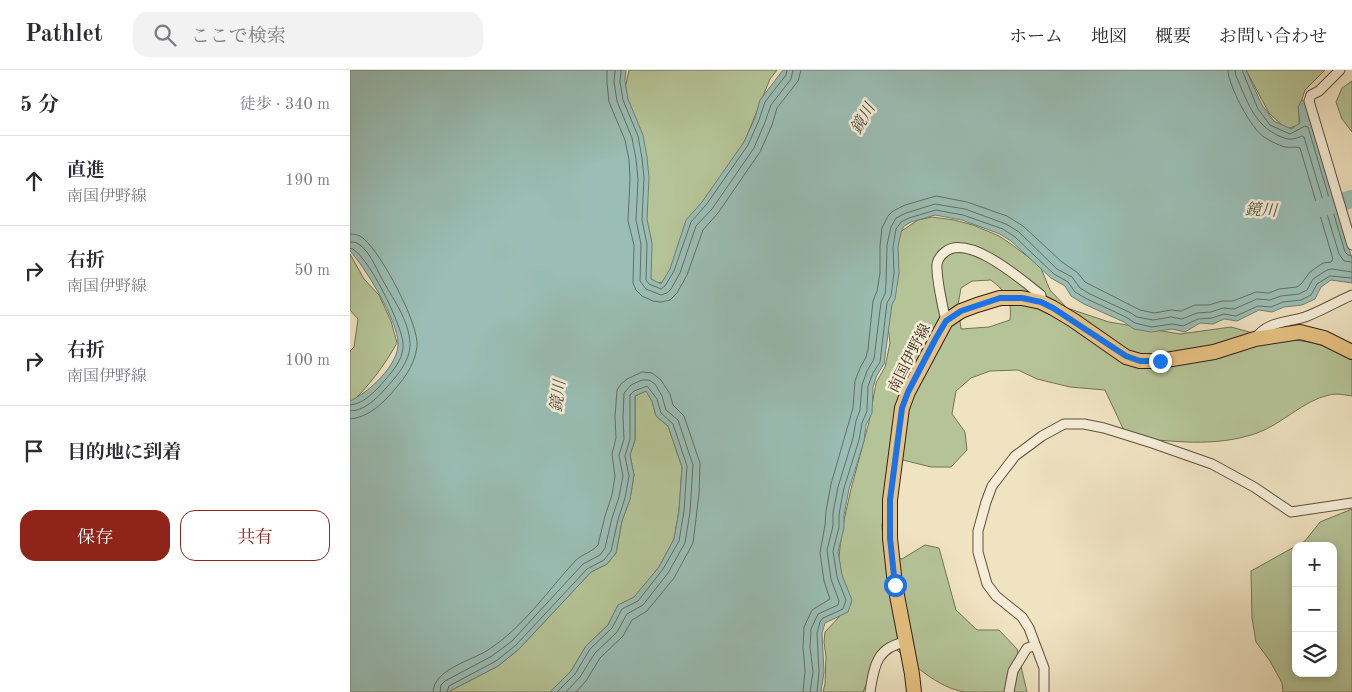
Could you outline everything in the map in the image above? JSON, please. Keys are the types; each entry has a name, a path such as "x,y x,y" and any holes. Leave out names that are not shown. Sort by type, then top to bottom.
{"main road":[{"name":"南国伊野線","path":"914,692 895,585 890,538 890,500 902,408 946,321 961,311 1000,298 1022,298 1041,302 1073,320 1126,356 1140,361 1160,361 1214,352 1255,339 1300,332 1324,338 1352,352"}],"street":[{"path":"1340,70 1319,91 1311,95 1309,101 1352,245"},
{"path":"946,321 937,264 940,255 948,249 962,248 982,253 1006,266 1042,295 1041,302"},
{"path":"1255,339 1261,330 1281,322 1304,317 1352,296"},
{"path":"1044,692 1044,668 1034,646 1029,628 1022,616 996,596 987,584 978,552 978,531 992,486 1015,456 1042,436 1064,424 1084,424 1104,428 1212,464 1254,487 1291,512 1315,510 1335,504 1352,503"},
{"path":"870,692 876,662 882,652 888,647 906,642"},
{"path":"1009,692 1013,671 1027,648 1034,646"}],"green space":[{"path":"629,70 777,70 770,79 746,138 668,282 652,283 647,261 623,98"},
{"path":"1246,70 1325,70 1305,90 1299,108 1299,125 1286,129 1269,113"},
{"path":"1352,81 1352,132 1342,119 1336,102 1342,88"},
{"path":"932,217 954,220 973,225 999,236 1040,266 1050,290 1067,308 1109,322 1180,334 1231,327 1260,335 1309,342 1340,350 1352,356 1352,396 1335,394 1320,398 1266,429 1241,438 1225,441 1192,442 1127,437 1105,390 1070,387 1037,379 1018,370 990,371 971,378 956,391 952,414 965,432 967,450 951,467 931,467 903,460 890,470 888,498 882,525 884,552 902,559 925,545 939,548 956,610 977,630 999,630 1017,649 1027,692 965,692 955,690 925,673 891,645 870,675 863,692 823,692 826,657 825,632 851,604 841,573 839,557 842,529 869,422 876,383 885,367 890,343 888,326 895,282 894,250 900,232 918,220","holes":["991,280 1007,297 1010,307 1010,320 989,327 961,329 958,305 961,288 972,281"]},
{"path":"350,254 364,279 379,295 391,321 397,343 376,375 350,404 350,351 354,347 358,319 350,310"},
{"path":"646,391 652,401 656,416 668,426 682,467 679,511 674,539 659,567 634,598 618,605 608,625 586,646 571,671 550,692 448,692 498,666 519,649 591,572 607,564 616,553 634,475 630,455 635,440 635,396"},
{"path":"1352,509 1352,692 1283,692 1282,683 1270,661 1256,642 1252,618 1251,571 1292,548 1292,677 1337,677 1337,542 1303,542 1320,522"}],"water":[{"path":"350,70 626,70 625,81 628,99 643,135 647,157 649,178 647,219 652,243 651,279 661,284 670,269 686,220 702,202 744,142 755,118 760,100 783,70 1246,70 1262,105 1274,121 1291,129 1300,123 1298,107 1302,100 1306,103 1352,259 1352,283 1331,280 1321,287 1315,299 1302,305 1284,307 1272,312 1259,310 1237,321 1224,319 1213,324 1200,323 1185,332 1172,329 1151,332 1134,329 1124,322 1071,296 1065,286 1051,278 1011,241 1000,234 962,220 935,215 911,222 904,226 901,232 898,247 899,273 895,299 892,304 884,364 877,375 873,387 872,413 866,425 864,441 849,489 844,515 844,528 838,552 842,575 852,600 848,612 825,623 822,633 824,672 821,692 550,692 571,671 586,646 608,625 618,605 634,597 659,567 674,539 679,511 682,467 668,426 656,416 652,401 646,391 635,396 635,440 630,455 634,475 630,499 622,521 616,553 607,564 591,572 519,649 498,666 448,692 350,692 350,401 365,392 388,369 397,351 398,343 397,333 387,308 364,269 350,251"}],"waterway":[{"name":"鏡川","path":"1321,208 1352,199"}],"route":[{"path":"895,585 890,538 890,500 902,408 908,392 946,321 961,311 1000,298 1022,298 1041,302 1053,308 1126,356 1140,361 1160,361"}]}
